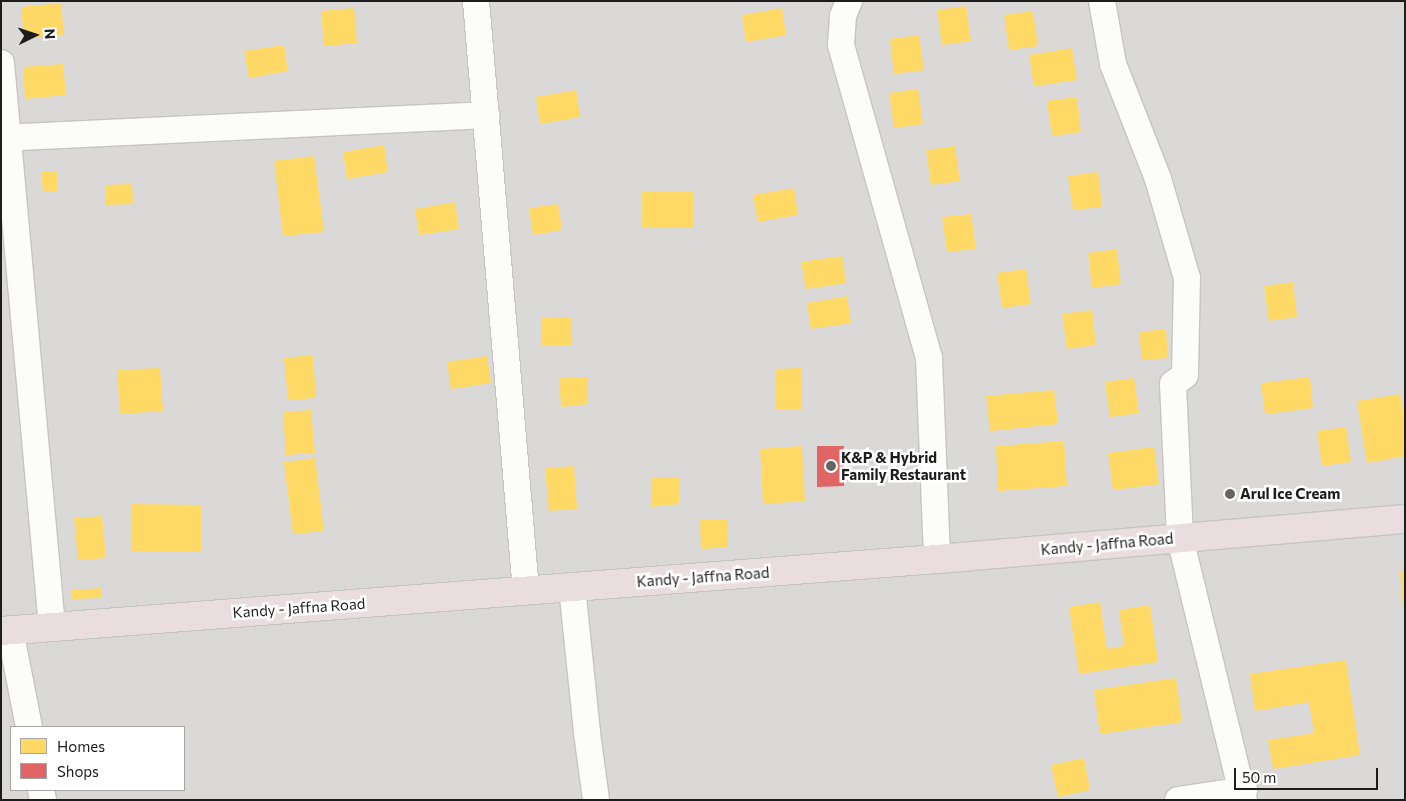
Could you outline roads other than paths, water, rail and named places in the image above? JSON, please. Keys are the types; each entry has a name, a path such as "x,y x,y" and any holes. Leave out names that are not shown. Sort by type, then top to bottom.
{"highway":[{"name":"Kandy - Jaffna Road","path":"6,631 937,559 1405,519"}],"street":[{"path":"476,1 526,591"},
{"path":"849,1 843,16 842,45 929,358 937,559"},
{"path":"1102,1 1113,64 1158,179 1187,278 1185,375 1173,384 1180,538 1244,795 1178,800"},
{"path":"1,63 5,138 52,627"},
{"path":"5,138 486,115"},
{"path":"572,587 596,800"},
{"path":"6,631 29,726"}],"place":[{"name":"K&P & Hybrid Family Restaurant","path":"831,466"},
{"name":"Arul Ice Cream","path":"1230,494"}]}
